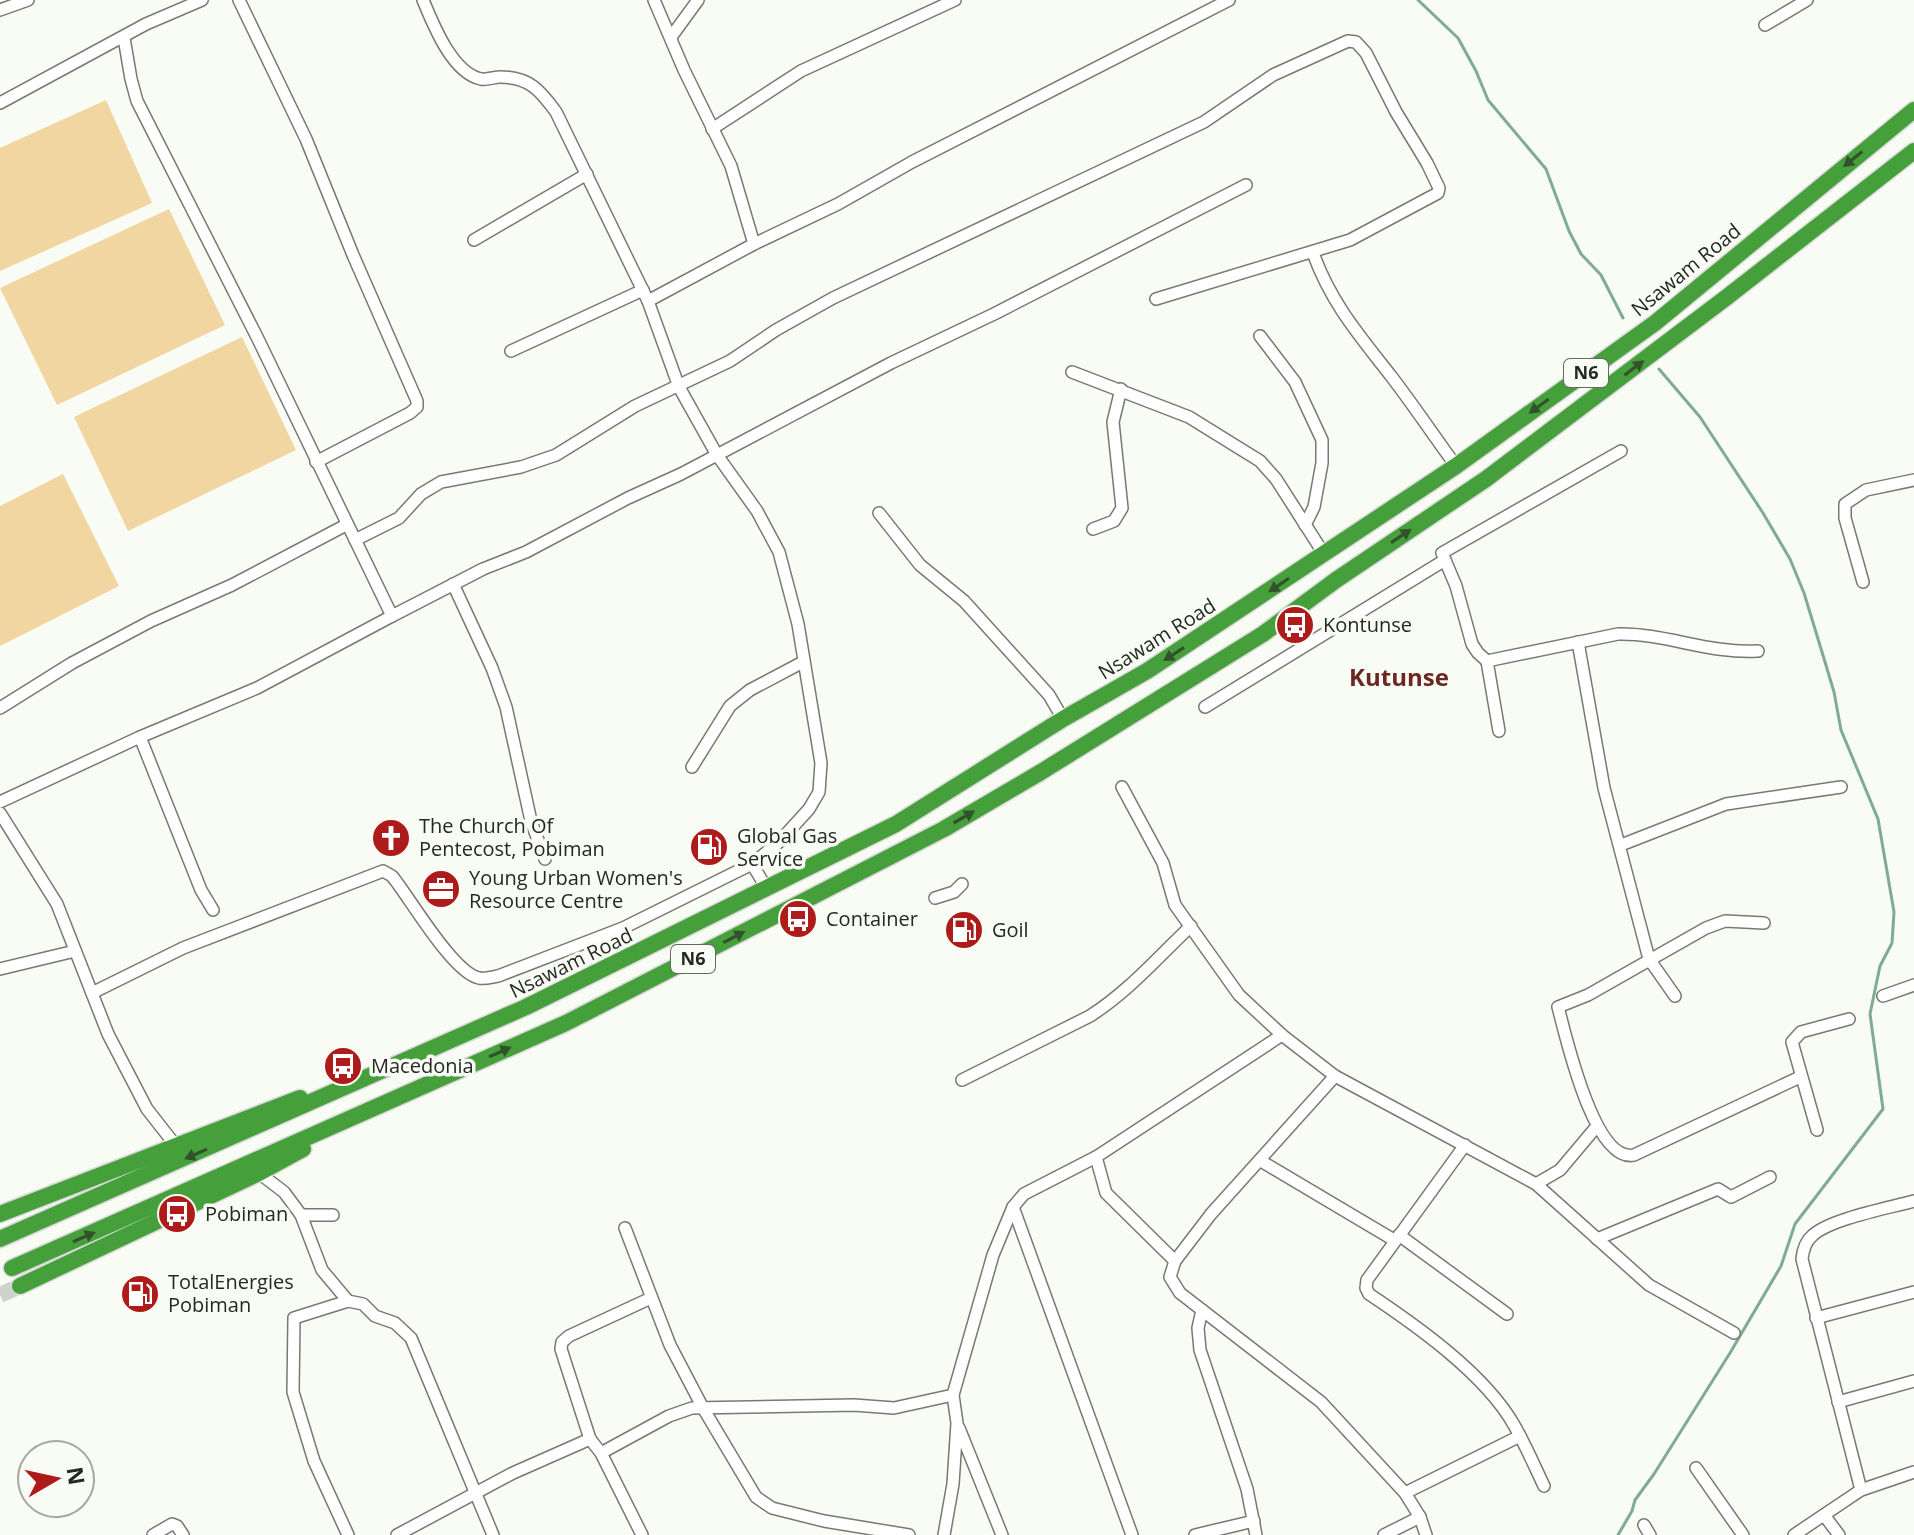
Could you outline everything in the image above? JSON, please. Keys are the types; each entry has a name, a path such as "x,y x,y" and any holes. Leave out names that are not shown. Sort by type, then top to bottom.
{"highway":[{"name":"Nsawam Road","path":"0,1239 526,1007 896,824 1063,719 1147,671 1456,466 1655,323 1914,110"},
{"name":"N6","path":"12,1268 566,1023 944,829 1263,634 1486,479 1914,151"},
{"path":"1471,455 1471,472 1486,479"},
{"name":"Nsawam Road","path":"0,1214 288,1101 349,1087"},
{"name":"N6","path":"20,1286 259,1173 391,1099"}],"street":[{"path":"0,10 28,0"},
{"path":"0,103 146,24 202,0"},
{"path":"239,0 306,139 417,401 417,407 410,413 316,462"},
{"path":"92,993 183,948 383,871 392,876 445,949 466,972 481,979 523,968 623,928 752,864 779,842 809,809 819,792 821,763 798,624 779,552 757,511 717,455 679,387 646,296 556,112 540,91 520,78 481,79 463,69 440,40 423,0"},
{"path":"654,0 731,166 754,244"},
{"path":"671,37 698,0"},
{"path":"712,129 801,71 955,0"},
{"path":"511,351 646,296 838,204 912,162 1229,0"},
{"path":"1765,25 1807,0"},
{"path":"124,38 137,101 257,337 392,616"},
{"path":"355,540 399,518 421,494 441,482 521,467 556,455 635,406 730,361 776,330 833,298 1190,128 1273,75 1352,41 1366,53 1439,191 1423,203 1374,228 1313,253 1156,299"},
{"path":"474,240 587,174"},
{"path":"0,802 140,737 257,688 453,584 526,552 891,363 1246,185"},
{"path":"1313,253 1326,287 1344,317 1456,466"},
{"path":"1260,336 1295,382 1322,440 1323,455 1313,514 1305,525"},
{"path":"1072,372 1189,417 1260,461 1276,479 1324,554"},
{"path":"1093,529 1114,521 1122,508 1113,422 1121,389"},
{"path":"1499,731 1487,661 1472,644 1456,586 1442,553 1621,451"},
{"path":"1863,582 1845,518 1845,504 1866,490 1914,480"},
{"path":"879,513 920,565 964,601 1049,695 1063,719"},
{"path":"0,708 72,663 151,621 232,585 346,525"},
{"path":"1205,707 1445,560"},
{"path":"453,584 492,668 506,707 531,821 545,859"},
{"path":"1487,661 1618,634 1636,634 1721,652 1758,651"},
{"path":"1578,642 1604,788 1649,959 1675,996"},
{"path":"692,767 730,706 750,690 803,662"},
{"path":"140,737 201,890 213,910"},
{"path":"1122,787 1163,863 1175,905 1239,995 1282,1035 1335,1076 1536,1184 1649,1285 1734,1333"},
{"path":"1621,845 1726,804 1841,787"},
{"path":"0,813 57,904 108,1034 147,1109 176,1146"},
{"path":"752,864 767,889"},
{"path":"935,898 954,892 962,884"},
{"path":"1764,923 1725,921 1706,928 1579,1000 1558,1007 1577,1076 1597,1126 1617,1152 1623,1155 1634,1155 1800,1077"},
{"path":"962,1080 1108,1005 1191,926"},
{"path":"0,969 75,951"},
{"path":"1883,996 1914,985"},
{"path":"1817,1130 1792,1042 1801,1032 1849,1019"},
{"path":"944,1535 953,1484 957,1423 953,1395 993,1255 1013,1207 1024,1194 1096,1157 1282,1035"},
{"path":"1335,1076 1211,1214 1175,1261 1171,1282 1180,1293 1310,1391 1405,1493 1420,1517 1426,1535"},
{"path":"1536,1184 1560,1170 1597,1126"},
{"path":"1465,1145 1367,1280 1366,1288 1369,1294 1414,1324 1481,1383 1513,1423 1544,1486"},
{"path":"1096,1157 1106,1193 1175,1261"},
{"path":"1261,1161 1397,1237 1507,1314"},
{"path":"259,1173 284,1192 301,1215 322,1270 348,1301"},
{"path":"1597,1239 1718,1189 1731,1197 1770,1177"},
{"path":"1861,1490 1802,1259 1809,1238 1832,1225 1914,1201"},
{"path":"1013,1207 1132,1535"},
{"path":"301,1215 333,1215"},
{"path":"625,1228 670,1345 756,1497 772,1508 824,1521 909,1535"},
{"path":"1816,1318 1914,1292"},
{"path":"642,1535 601,1453 590,1439 561,1349 562,1342 651,1298"},
{"path":"331,1535 346,1531 314,1461 293,1392 294,1318 348,1301 363,1304 375,1316 395,1323 411,1338 493,1535"},
{"path":"1202,1310 1198,1328 1200,1350 1247,1489 1256,1535"},
{"path":"1838,1402 1914,1381"},
{"path":"601,1453 680,1411 854,1405 894,1408 953,1395"},
{"path":"957,1423 1002,1535"},
{"path":"1405,1493 1520,1436"},
{"path":"397,1535 513,1473 590,1439"},
{"path":"1696,1468 1743,1535"},
{"path":"1794,1535 1861,1490 1914,1472"},
{"path":"1824,1515 1839,1535"},
{"path":"1384,1535 1420,1517"},
{"path":"1195,1535 1254,1521"},
{"path":"153,1535 172,1524 183,1535"}],"shaded area":[{"path":"106,100 152,203 0,271 0,148"},
{"path":"169,209 225,325 57,405 0,288"},
{"path":"242,337 296,450 128,531 74,417"},
{"path":"63,474 119,586 0,646 0,506"}],"waterway":[{"path":"1418,0 1458,38 1488,100 1546,169 1569,231 1581,254 1601,275 1623,318"},
{"path":"1618,1535 1635,1500 1730,1353 1781,1266 1795,1224 1883,1109 1870,1014 1880,966 1892,943 1894,912 1878,819 1841,730 1834,692 1804,593 1790,559 1700,417 1659,369"}],"tunnel":[{"path":"0,1295 20,1286"}],"place":[{"name":"Kontunse","path":"1295,625"},
{"name":"The Church Of Pentecost, Pobiman","path":"391,838"},
{"name":"Global Gas Service","path":"709,847"},
{"name":"Young Urban Women's Resource Centre","path":"441,889"},
{"name":"Container","path":"798,919"},
{"name":"Goil","path":"964,930"},
{"name":"Macedonia","path":"343,1066"},
{"name":"Pobiman","path":"177,1214"},
{"name":"TotalEnergies Pobiman","path":"140,1294"}],"district":[{"name":"Kutunse","path":"1399,678"}]}
